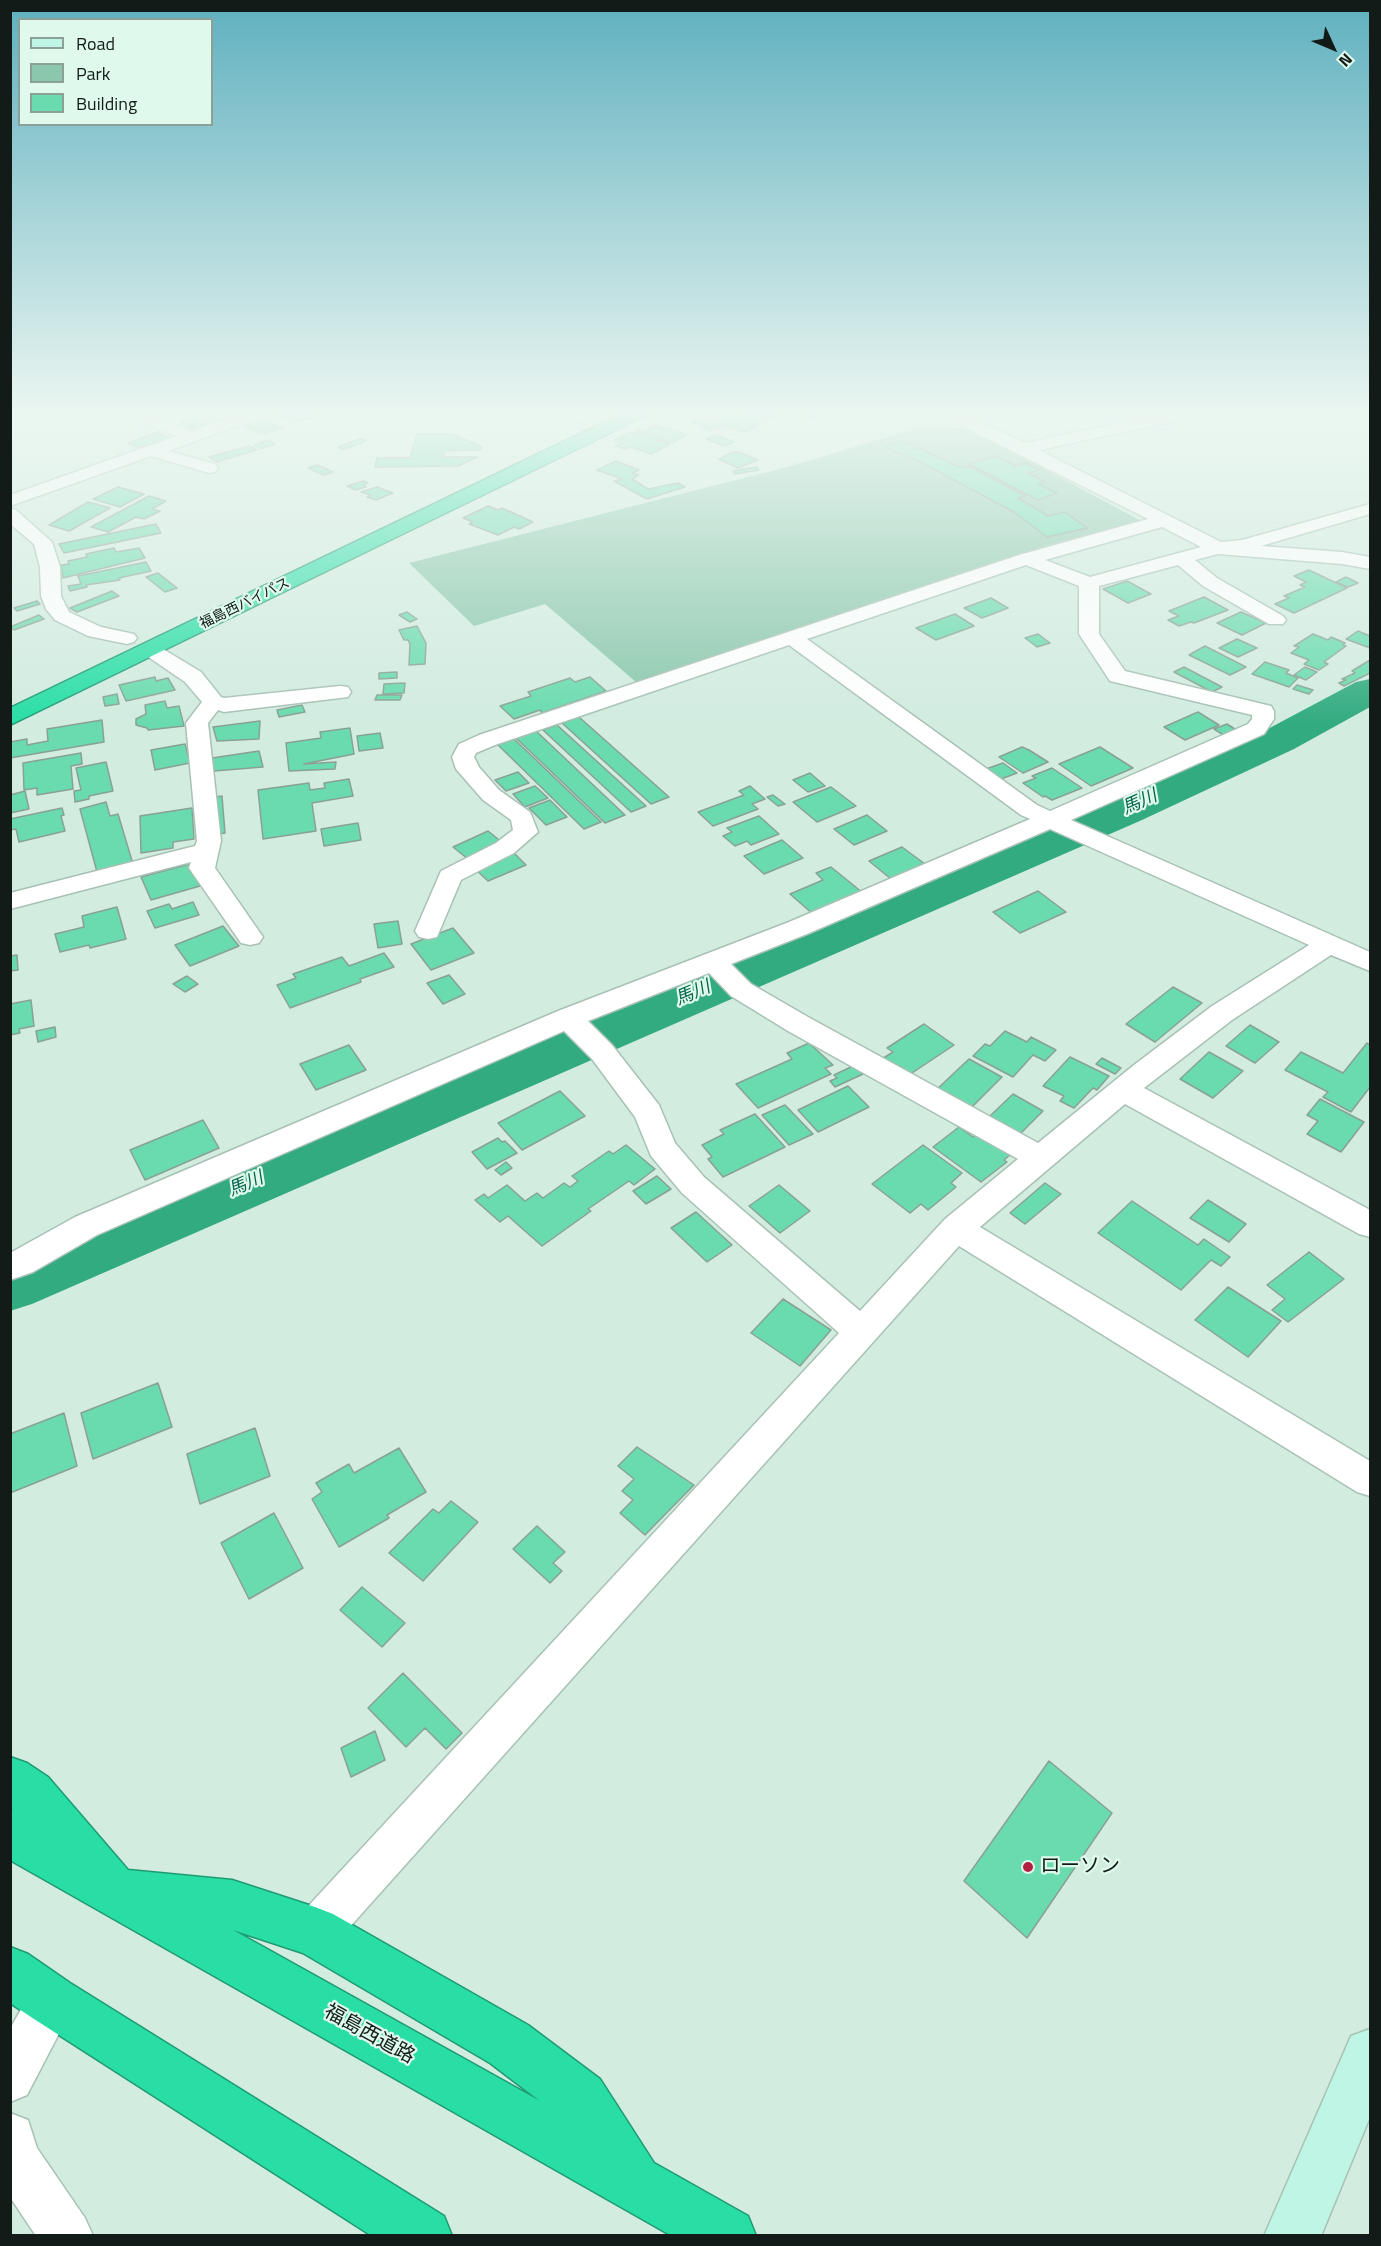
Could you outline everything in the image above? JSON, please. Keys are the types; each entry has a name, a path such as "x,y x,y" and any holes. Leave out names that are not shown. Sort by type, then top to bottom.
{"highway":[{"name":"福島西バイパス","path":"234,587 383,516"},
{"name":"福島西バイパス","path":"10,718 426,516"},
{"path":"95,653 148,628"},
{"path":"10,1780 31,1794 116,1894 232,1905 315,1932 509,2044 581,2098 635,2184"},
{"name":"福島西道路","path":"10,1833 728,2235"},
{"path":"24,1988 424,2235"}],"street":[{"path":"12,516 43,542 50,567 51,596 56,609 62,616 95,632 127,638"},
{"path":"1152,516 1218,548 1342,558 1371,563"},
{"path":"1026,559 1089,583 1218,548 1243,545 1347,516"},
{"path":"428,931 450,876 505,848 526,832 522,817 491,795 468,769 463,758 466,749 790,637 1026,559 1162,521"},
{"path":"1181,558 1210,582 1276,620"},
{"path":"10,1267 86,1226 573,1022 725,975 798,928 1057,821 1256,729 1263,719 1263,711 1118,676 1089,634 1089,583"},
{"path":"790,637 1029,810 1086,834 1206,891 1371,962"},
{"path":"151,650 193,677 213,702 224,705 340,692"},
{"path":"213,702 197,723 209,841 202,868 250,937"},
{"path":"10,901 205,851"},
{"path":"315,1932 956,1228 1123,1089 1222,1013 1329,944"},
{"path":"725,975 798,1024 1041,1158"},
{"path":"573,1022 602,1052 648,1113 662,1148 693,1185 861,1332"},
{"path":"1123,1089 1371,1225"},
{"path":"956,1228 1371,1480"},
{"path":"10,2078 24,1988"},
{"path":"1292,2235 1371,2055"},
{"path":"10,2138 15,2159 67,2235"}],"green space":[{"path":"595,516 1131,516 1141,521 1045,546 636,682 545,604 474,626 409,563"}],"building":[{"path":"65,516 96,516 69,531 49,525"},
{"path":"112,516 150,516 144,519 136,517 108,532 91,527"},
{"path":"468,516 519,516 533,522 519,529 514,527 498,535 469,524 473,522 463,518"},
{"path":"1019,516 1070,516 1087,528 1047,537"},
{"path":"156,524 161,533 64,553 59,544"},
{"path":"114,548 116,552 139,548 145,558 63,578 61,565 87,557 86,554"},
{"path":"146,562 151,571 119,578 120,580 86,585 87,587 70,591 68,586 81,584 78,576"},
{"path":"1309,570 1347,588 1294,613 1275,604 1289,598 1284,596 1305,587 1300,585 1306,582 1294,576"},
{"path":"158,573 177,588 165,592 146,577"},
{"path":"1346,577 1358,583 1348,587 1336,582"},
{"path":"1127,581 1151,594 1128,603 1103,589"},
{"path":"112,591 119,596 77,612 70,608"},
{"path":"1204,597 1228,610 1194,623 1179,626 1168,620 1179,616 1169,611"},
{"path":"991,598 1008,608 982,618 964,608"},
{"path":"37,601 40,604 17,611 14,608"},
{"path":"407,612 417,619 410,622 399,615"},
{"path":"1241,612 1266,623 1242,635 1217,623"},
{"path":"955,614 974,626 936,640 916,628"},
{"path":"39,615 44,619 14,630 10,627"},
{"path":"417,626 426,643 425,664 409,665 410,644 408,640 404,640 399,630"},
{"path":"1358,631 1370,636 1370,648 1346,639"},
{"path":"1038,634 1050,643 1037,647 1025,638"},
{"path":"1313,634 1328,640 1331,637 1345,643 1343,645 1346,646 1324,662 1328,664 1319,670 1304,664 1309,660 1291,653 1299,647 1294,646"},
{"path":"1237,639 1257,648 1238,657 1219,648"},
{"path":"1205,646 1246,667 1230,675 1189,655"},
{"path":"1370,660 1370,673 1344,686 1339,683 1346,680 1342,679 1355,673 1352,671"},
{"path":"1265,662 1289,670 1286,673 1298,678 1289,687 1252,674"},
{"path":"1184,667 1222,687 1212,692 1174,672"},
{"path":"1305,667 1317,672 1306,680 1294,675"},
{"path":"397,672 397,678 379,679 379,673"},
{"path":"155,677 156,681 168,678 175,690 126,701 119,685"},
{"path":"590,677 606,691 542,713 540,710 514,719 500,706 531,696 528,692 570,678 575,682"},
{"path":"405,683 404,693 383,694 384,684"},
{"path":"1297,685 1313,690 1309,694 1293,689"},
{"path":"117,694 119,704 105,706 103,697"},
{"path":"377,695 402,695 400,700 375,700"},
{"path":"165,701 167,708 179,706 184,726 148,730 136,725 136,719 146,714 145,705"},
{"path":"302,705 305,712 279,717 277,710"},
{"path":"1198,712 1219,725 1185,740 1164,727"},
{"path":"579,717 669,797 651,804 562,723"},
{"path":"102,720 104,742 10,758 10,742 27,739 27,745 48,741 47,729"},
{"path":"260,721 259,739 217,741 213,727"},
{"path":"1227,724 1238,731 1225,736 1214,729"},
{"path":"557,725 646,806 631,812 543,730"},
{"path":"350,728 354,754 304,764 336,762 335,769 289,771 286,743 321,738 320,732"},
{"path":"536,731 625,815 605,823 516,738"},
{"path":"380,733 383,748 359,751 357,736"},
{"path":"513,738 601,822 584,829 497,744"},
{"path":"185,744 190,763 155,770 151,750"},
{"path":"1022,747 1048,762 1023,773 999,757"},
{"path":"1100,747 1133,768 1091,786 1059,764"},
{"path":"259,751 263,767 214,771 212,758"},
{"path":"81,753 82,764 71,766 73,789 37,795 37,788 24,790 23,763"},
{"path":"106,762 113,791 89,796 89,799 75,802 74,791 81,790 76,768"},
{"path":"1003,763 1017,773 1001,779 986,769"},
{"path":"1052,768 1082,788 1052,800 1043,797 1023,783 1036,778 1032,776"},
{"path":"518,772 529,783 506,791 495,780"},
{"path":"810,773 825,786 808,792 793,780"},
{"path":"349,779 353,796 312,803 316,831 263,839 258,790 309,783 310,790 325,788 324,783"},
{"path":"535,786 548,798 525,807 513,794"},
{"path":"750,786 765,799 752,804 758,809 713,826 698,812 744,795 739,791"},
{"path":"831,787 856,806 817,822 793,802"},
{"path":"25,791 29,809 10,813 10,795"},
{"path":"773,795 785,804 778,806 767,797"},
{"path":"222,796 225,833 213,835 210,798"},
{"path":"550,800 567,817 546,825 529,808"},
{"path":"106,802 110,816 118,814 133,864 97,872 80,809"},
{"path":"62,808 64,815 61,816 65,831 19,842 16,829 10,830 10,819"},
{"path":"192,808 194,839 173,842 173,848 141,853 140,816"},
{"path":"867,815 887,831 854,845 834,829"},
{"path":"759,816 779,834 751,845 747,841 735,846 723,836 732,832 727,828"},
{"path":"358,823 361,840 324,846 321,829"},
{"path":"488,831 503,843 468,859 453,847"},
{"path":"782,840 803,858 764,874 744,856"},
{"path":"902,847 925,864 891,879 869,861"},
{"path":"513,852 526,865 488,881 474,868"},
{"path":"190,864 200,886 151,900 141,877"},
{"path":"831,867 863,893 814,915 790,894 823,880 816,873"},
{"path":"1038,891 1066,912 1020,933 993,912"},
{"path":"193,902 199,915 155,928 147,911 169,904 172,909"},
{"path":"117,907 126,939 90,948 89,945 60,952 55,934 84,927 82,916"},
{"path":"398,921 402,944 378,948 374,924"},
{"path":"223,926 239,946 190,966 175,945"},
{"path":"453,928 474,953 431,970 411,944"},
{"path":"384,953 394,967 360,979 361,982 290,1008 277,985 296,978 293,974 342,957 349,966"},
{"path":"17,955 18,970 10,971 10,956"},
{"path":"449,975 465,994 443,1004 427,983"},
{"path":"187,976 198,984 185,992 173,984"},
{"path":"1173,987 1202,1003 1155,1042 1126,1024"},
{"path":"31,1000 34,1026 19,1029 20,1033 10,1035 10,1004"},
{"path":"924,1024 954,1045 906,1077 882,1059 893,1052 887,1048"},
{"path":"1250,1025 1279,1042 1255,1063 1226,1046"},
{"path":"55,1027 56,1037 38,1042 36,1031"},
{"path":"1005,1031 1027,1042 1031,1037 1056,1050 1045,1061 1033,1055 1013,1077 973,1056 985,1044 990,1046"},
{"path":"809,1043 833,1065 825,1068 831,1074 758,1108 736,1084 792,1059 787,1053"},
{"path":"1367,1043 1370,1045 1370,1087 1351,1112 1323,1097 1328,1092 1285,1070 1301,1052 1343,1073"},
{"path":"349,1045 366,1070 316,1090 300,1064"},
{"path":"1209,1052 1243,1071 1213,1098 1180,1079"},
{"path":"1070,1057 1109,1076 1097,1090 1093,1088 1074,1108 1060,1101 1064,1096 1043,1086"},
{"path":"1102,1058 1121,1068 1115,1074 1096,1064"},
{"path":"969,1059 1002,1077 968,1111 934,1092"},
{"path":"855,1065 863,1074 835,1087 830,1081 837,1078 834,1075"},
{"path":"848,1086 869,1107 818,1132 798,1110"},
{"path":"560,1091 585,1116 522,1150 498,1123"},
{"path":"1013,1094 1043,1111 1020,1134 990,1116"},
{"path":"1320,1099 1364,1122 1341,1152 1307,1134 1318,1121 1307,1115"},
{"path":"785,1105 813,1134 789,1145 762,1115"},
{"path":"755,1114 785,1147 723,1177 708,1159 712,1157 702,1145 724,1134 720,1130"},
{"path":"203,1120 219,1148 145,1180 130,1150"},
{"path":"959,1127 973,1137 978,1133 1010,1155 1004,1160 1007,1162 981,1182 933,1147"},
{"path":"498,1138 502,1142 505,1141 517,1153 487,1169 472,1152"},
{"path":"626,1145 655,1169 634,1185 629,1181 588,1209 591,1211 542,1246 508,1216 500,1222 475,1200 484,1194 488,1198 507,1185 525,1201 537,1193 543,1198 564,1183 570,1187 578,1181 572,1176 609,1151 613,1154"},
{"path":"923,1145 962,1173 951,1183 956,1187 928,1210 921,1204 910,1213 872,1184"},
{"path":"506,1162 512,1168 501,1175 495,1170"},
{"path":"657,1176 671,1189 646,1204 633,1191"},
{"path":"1045,1183 1061,1194 1025,1224 1010,1213"},
{"path":"779,1185 810,1211 780,1233 749,1206"},
{"path":"1208,1200 1246,1224 1229,1242 1190,1218"},
{"path":"1132,1201 1198,1245 1204,1239 1230,1257 1221,1266 1211,1260 1181,1290 1098,1233"},
{"path":"696,1212 732,1245 707,1262 671,1228"},
{"path":"1309,1252 1344,1279 1288,1322 1272,1310 1285,1299 1267,1285"},
{"path":"1228,1287 1281,1321 1248,1357 1195,1320"},
{"path":"783,1299 831,1330 800,1366 751,1333"},
{"path":"158,1383 172,1427 93,1459 81,1413"},
{"path":"64,1413 77,1466 10,1493 10,1434"},
{"path":"255,1428 270,1476 200,1504 187,1454"},
{"path":"637,1447 694,1485 645,1535 620,1513 633,1500 622,1491 634,1479 618,1466"},
{"path":"399,1448 426,1492 387,1515 389,1518 339,1547 312,1499 322,1492 316,1483 349,1464 354,1473"},
{"path":"451,1501 478,1522 423,1581 389,1553 433,1509 439,1513"},
{"path":"274,1513 303,1568 249,1599 221,1543"},
{"path":"537,1526 565,1552 553,1563 562,1571 550,1583 513,1549"},
{"path":"362,1587 405,1623 382,1647 340,1610"},
{"path":"403,1673 462,1733 446,1749 425,1728 406,1747 368,1708"},
{"path":"375,1731 385,1760 351,1777 341,1748"},
{"path":"1049,1761 1112,1813 1027,1938 964,1881"}],"waterway":[{"name":"馬川","path":"10,1286 1126,810 1279,740 1370,691"}],"place":[{"name":"ローソン","path":"1028,1867"}]}
